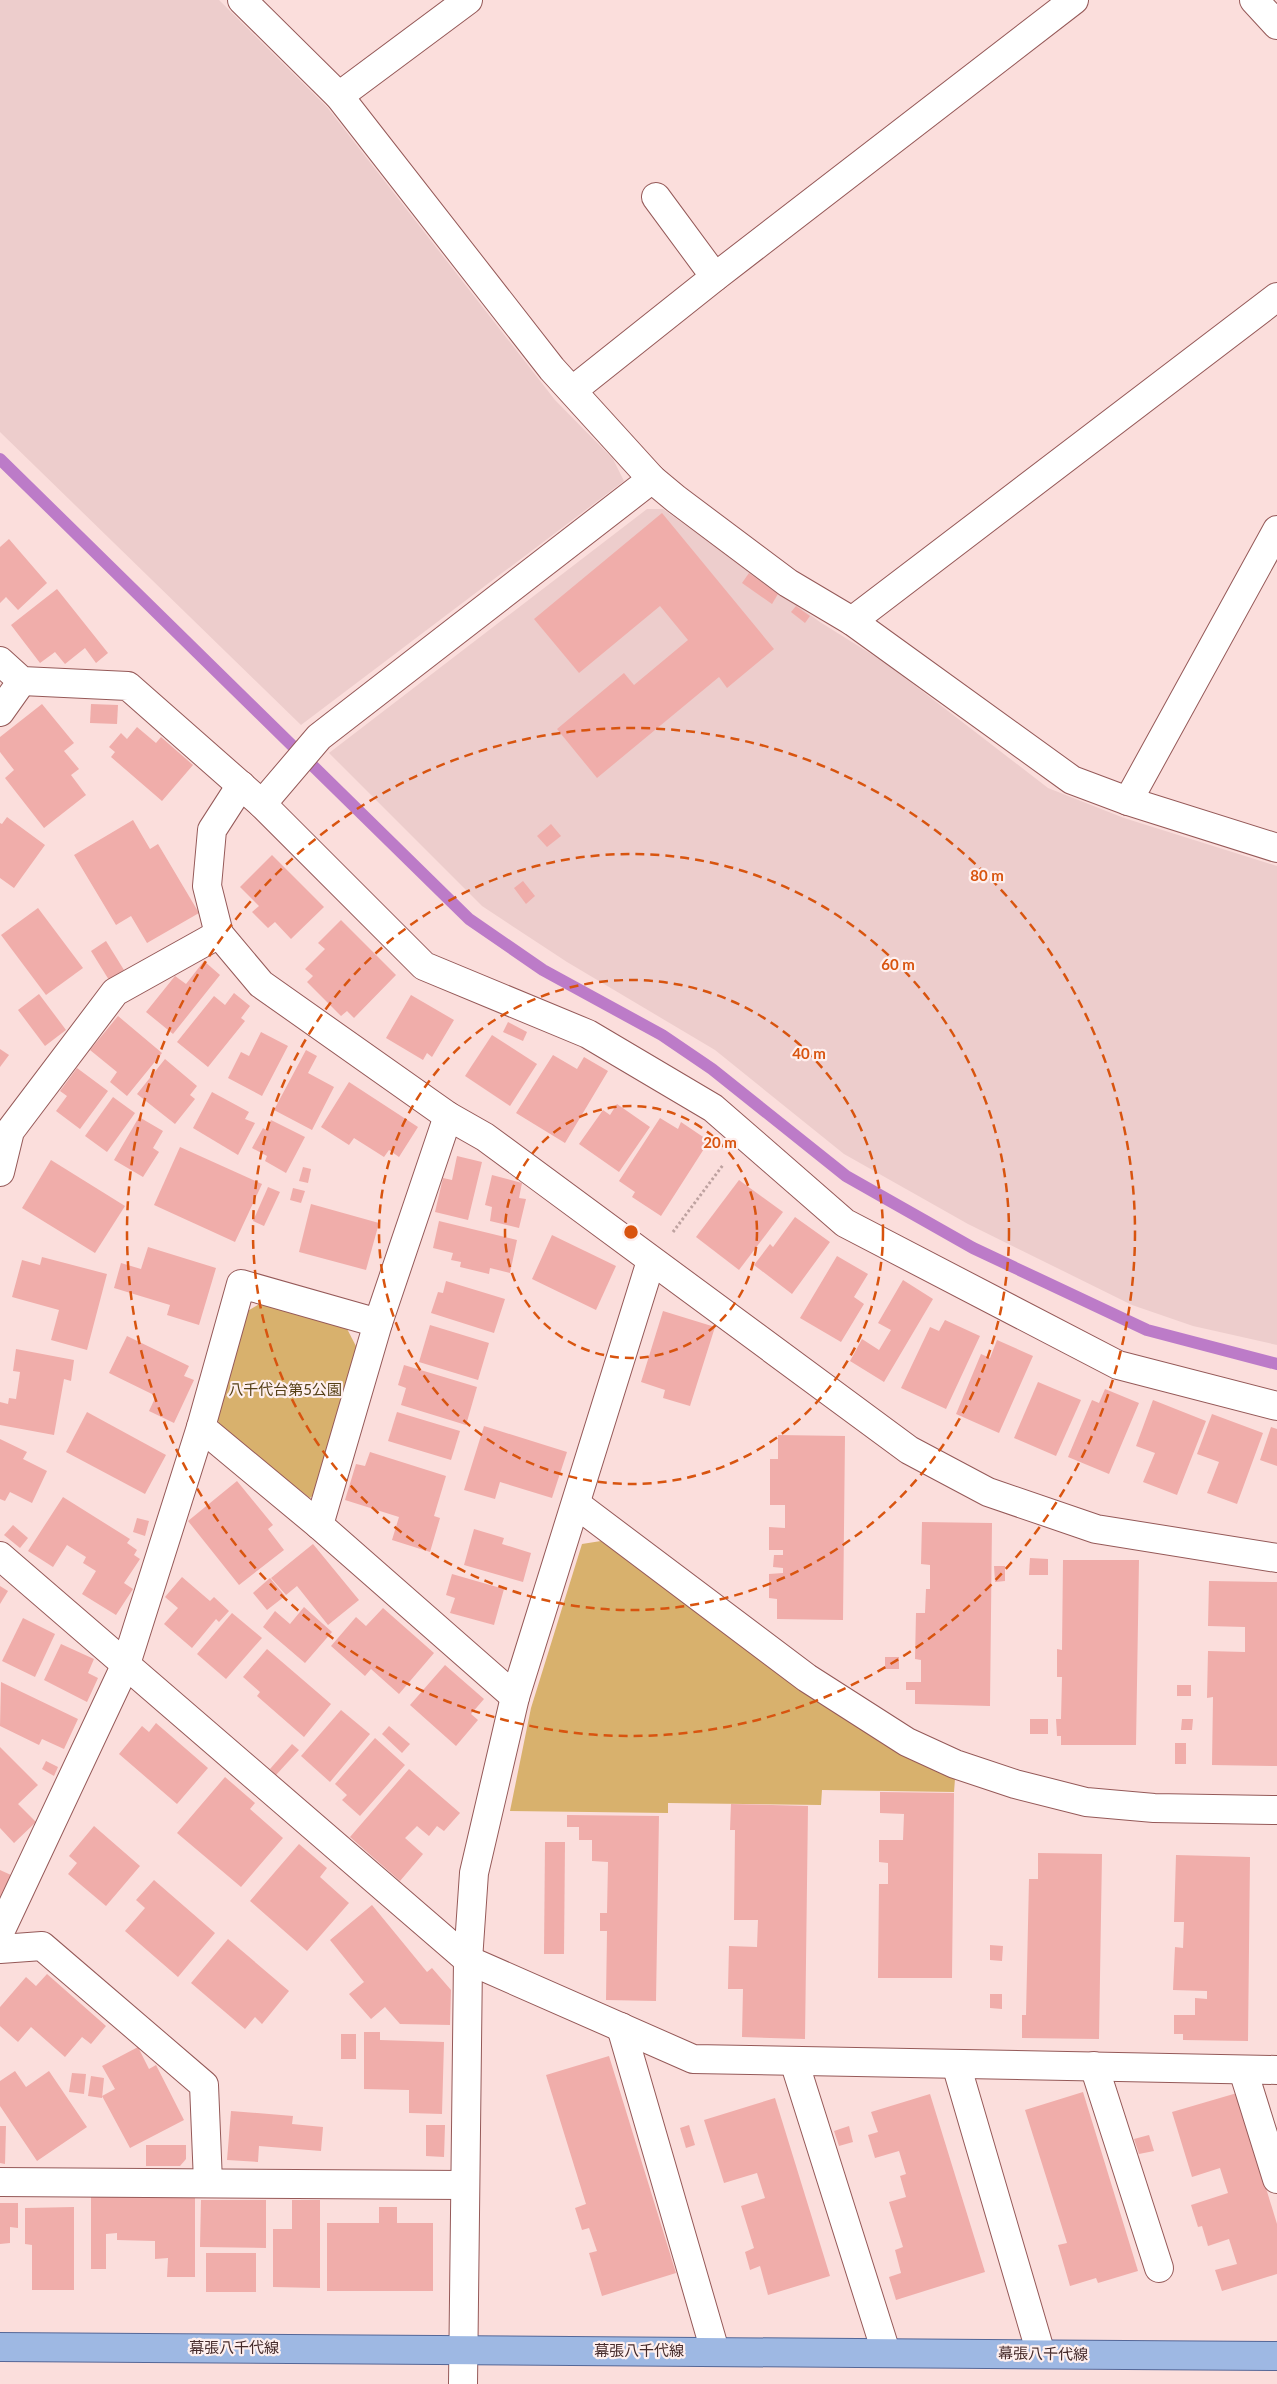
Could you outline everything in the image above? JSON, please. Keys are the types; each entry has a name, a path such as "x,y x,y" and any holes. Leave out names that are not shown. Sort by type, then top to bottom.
{"main road":[{"name":"幕張八千代線","path":"0,2347 1277,2356"}],"street":[{"path":"242,0 339,96 552,369 652,479 788,583 852,621 1072,780 1128,801 1277,848"},
{"path":"339,96 468,0"},
{"path":"573,390 1074,0"},
{"path":"1254,0 1277,25"},
{"path":"656,197 716,277"},
{"path":"852,621 1277,297"},
{"path":"262,804 319,737 652,479"},
{"path":"1128,801 1277,530"},
{"path":"0,660 22,681 128,686 262,804 424,966 588,1034 713,1108 845,1223 1118,1365 1277,1406"},
{"path":"0,712 22,681"},
{"path":"240,785 212,830 207,886 219,934 261,984 448,1116 485,1137 909,1450 988,1492 1096,1529 1277,1558"},
{"path":"0,1172 10,1131 115,992 219,934"},
{"path":"319,1525 378,1323 448,1116"},
{"path":"463,2384 468,1960 474,1873 516,1697 651,1261"},
{"path":"0,1932 126,1664 201,1427 241,1284 378,1323"},
{"path":"201,1427 319,1525 516,1697"},
{"path":"576,1504 807,1678 907,1742 954,1764 1015,1784 1086,1802 1154,1808 1277,1810"},
{"path":"0,1556 468,1960 693,2059 1277,2070"},
{"path":"0,1950 42,1946 204,2085 208,2182"},
{"path":"621,2027 714,2351"},
{"path":"794,2061 886,2352"},
{"path":"956,2064 1041,2354"},
{"path":"1094,2066 1159,2268"},
{"path":"1243,2070 1277,2179"},
{"path":"0,2182 208,2182 464,2186"}],"path":[{"path":"651,1261 745,1137"}],"shaded area":[{"path":"0,0 219,0 327,107 555,400 613,459 624,481 301,725 0,432"},
{"path":"647,509 663,509 820,622 887,664 1048,788 1124,818 1277,866 1277,1345 1193,1326 1132,1305 968,1224 844,1154 715,1050 567,962 482,906 329,753"}],"green space":[{"name":"八千代台第5公園","path":"266,1300 344,1323 358,1350 317,1492 310,1498 220,1428 216,1413 246,1312"},
{"path":"601,1541 729,1637 817,1699 908,1755 955,1779 954,1792 822,1790 821,1805 668,1803 668,1813 510,1811 531,1708 582,1544"}],"building":[{"path":"662,513 774,649 727,688 719,677 597,778 557,729 624,673 634,685 688,640 660,606 579,673 534,619"},
{"path":"9,539 47,583 18,610 6,597 0,603 0,547"},
{"path":"749,573 778,594 772,604 742,583"},
{"path":"57,589 108,653 96,663 85,648 65,664 55,652 40,663 11,625"},
{"path":"796,606 810,616 805,623 791,612"},
{"path":"42,704 74,743 64,751 79,769 71,775 86,795 44,828 5,778 14,770 0,752 0,737"},
{"path":"91,704 118,705 117,724 90,723"},
{"path":"137,727 156,743 161,737 193,765 162,801 111,757 115,752 109,747 121,733 127,739"},
{"path":"7,817 45,845 14,888 0,878 0,823 2,824"},
{"path":"133,820 150,849 158,844 199,913 147,943 131,916 116,925 74,855"},
{"path":"551,824 561,836 547,847 537,836"},
{"path":"272,855 324,907 291,939 275,922 268,928 252,912 259,906 240,887"},
{"path":"523,881 535,896 526,904 514,888"},
{"path":"38,908 83,968 46,995 1,935"},
{"path":"341,920 396,975 354,1018 347,1011 341,1016 307,982 313,976 305,969 325,949 318,943"},
{"path":"106,941 124,970 109,980 91,951"},
{"path":"204,961 220,975 173,1034 146,1012 175,976 186,984"},
{"path":"234,993 250,1006 241,1018 245,1021 208,1067 177,1042 214,996 225,1005"},
{"path":"39,994 66,1030 45,1046 18,1010"},
{"path":"411,995 454,1020 432,1057 427,1053 423,1060 386,1038"},
{"path":"118,1016 162,1053 127,1096 110,1082 117,1072 90,1050"},
{"path":"508,1022 527,1032 523,1041 503,1032"},
{"path":"261,1032 288,1046 262,1096 228,1078 241,1052 249,1056"},
{"path":"492,1035 537,1064 510,1106 465,1076"},
{"path":"0,1049 9,1055 0,1067"},
{"path":"306,1050 317,1056 308,1073 334,1087 312,1130 274,1110"},
{"path":"553,1055 577,1069 584,1057 608,1071 565,1143 516,1113"},
{"path":"165,1059 197,1086 190,1095 195,1099 175,1124 137,1094"},
{"path":"77,1068 108,1091 80,1129 56,1111 67,1096 60,1091"},
{"path":"349,1082 418,1127 399,1157 389,1150 384,1157 354,1138 349,1145 321,1127"},
{"path":"212,1092 249,1112 245,1119 255,1123 238,1155 193,1128"},
{"path":"113,1097 135,1113 107,1152 85,1136"},
{"path":"617,1104 650,1127 619,1172 579,1144 603,1110 610,1115"},
{"path":"139,1117 163,1131 153,1148 159,1152 143,1177 114,1160"},
{"path":"660,1118 678,1129 681,1122 709,1141 661,1216 632,1197 635,1192 619,1181"},
{"path":"271,1120 305,1137 286,1173 265,1161 267,1156 252,1148 263,1128 266,1130"},
{"path":"180,1147 262,1184 235,1242 154,1205"},
{"path":"457,1156 482,1162 468,1220 435,1212 443,1178 452,1180"},
{"path":"51,1160 125,1206 95,1253 22,1208"},
{"path":"303,1167 311,1169 308,1183 299,1181"},
{"path":"492,1175 522,1183 519,1198 526,1199 519,1228 490,1221 492,1207 485,1205"},
{"path":"739,1180 783,1212 739,1270 696,1237"},
{"path":"268,1187 280,1192 264,1226 253,1221"},
{"path":"293,1188 305,1191 301,1203 290,1200"},
{"path":"311,1204 379,1223 366,1270 299,1252"},
{"path":"795,1217 830,1242 792,1294 754,1265 770,1244 773,1247"},
{"path":"439,1221 517,1240 510,1273 490,1268 489,1274 460,1267 461,1262 451,1260 453,1253 433,1248"},
{"path":"552,1235 616,1266 596,1310 532,1279"},
{"path":"148,1247 216,1268 199,1325 167,1315 170,1305 114,1288 121,1263 141,1269"},
{"path":"837,1256 868,1274 854,1297 864,1304 841,1342 800,1318"},
{"path":"42,1257 107,1274 87,1350 51,1340 59,1310 12,1297 22,1260 40,1265"},
{"path":"903,1280 933,1299 884,1382 850,1361 862,1339 879,1350 891,1330 878,1323"},
{"path":"446,1281 505,1299 494,1333 431,1313 438,1292 443,1293"},
{"path":"663,1311 715,1327 690,1406 663,1398 665,1390 641,1382"},
{"path":"945,1320 980,1336 946,1409 901,1388 930,1327 939,1331"},
{"path":"430,1325 489,1343 478,1380 419,1362"},
{"path":"127,1336 189,1366 184,1376 194,1380 174,1423 149,1411 156,1396 109,1373"},
{"path":"997,1340 1033,1356 999,1433 956,1414 981,1354 990,1358"},
{"path":"16,1349 74,1360 71,1381 64,1379 54,1435 0,1425 0,1402 8,1404 9,1398 16,1399 20,1372 13,1371"},
{"path":"404,1365 477,1387 466,1425 401,1405 406,1388 398,1385"},
{"path":"1038,1382 1081,1400 1056,1456 1014,1438"},
{"path":"1105,1389 1139,1403 1109,1474 1068,1457 1092,1400 1099,1403"},
{"path":"1153,1400 1206,1421 1177,1495 1143,1482 1155,1453 1136,1446"},
{"path":"87,1412 166,1455 145,1494 66,1452"},
{"path":"397,1412 460,1431 451,1460 388,1441"},
{"path":"1212,1414 1263,1433 1237,1504 1207,1493 1219,1462 1197,1454"},
{"path":"484,1426 567,1452 552,1498 500,1482 495,1499 464,1490"},
{"path":"1271,1427 1277,1429 1277,1466 1260,1460"},
{"path":"778,1435 845,1436 843,1620 777,1619 777,1599 769,1598 769,1574 783,1573 783,1568 773,1567 774,1555 783,1555 783,1550 769,1550 769,1527 785,1528 785,1505 770,1505 770,1459 778,1459"},
{"path":"0,1439 27,1452 23,1459 47,1471 32,1503 10,1492 5,1501 0,1499"},
{"path":"370,1452 446,1476 434,1516 440,1518 430,1552 392,1540 399,1517 345,1500 356,1464 365,1466"},
{"path":"237,1481 273,1525 268,1529 284,1550 239,1585 188,1521"},
{"path":"63,1497 130,1539 127,1543 137,1550 134,1555 140,1559 124,1583 133,1589 116,1615 82,1594 96,1571 83,1563 86,1557 67,1545 53,1567 28,1551"},
{"path":"137,1518 149,1521 145,1536 133,1532"},
{"path":"922,1522 992,1523 990,1706 915,1704 915,1690 906,1690 906,1682 921,1682 921,1660 915,1659 916,1613 925,1613 926,1589 930,1589 930,1565 921,1564"},
{"path":"13,1525 28,1538 20,1548 4,1535"},
{"path":"474,1529 504,1538 502,1544 531,1553 523,1582 464,1565"},
{"path":"313,1544 359,1600 328,1625 297,1586 286,1595 271,1578"},
{"path":"1030,1558 1048,1559 1048,1575 1029,1575"},
{"path":"1063,1560 1139,1560 1136,1745 1061,1745 1061,1736 1057,1736 1056,1719 1061,1719 1062,1677 1057,1677 1057,1649 1062,1650"},
{"path":"994,1566 1005,1566 1005,1581 995,1582"},
{"path":"452,1574 504,1589 494,1625 450,1613 455,1598 446,1595"},
{"path":"182,1577 210,1601 214,1597 229,1611 219,1622 216,1619 192,1648 164,1624 178,1608 165,1597"},
{"path":"270,1578 285,1596 267,1610 253,1593"},
{"path":"1209,1581 1277,1582 1277,1766 1212,1765 1213,1697 1207,1698 1208,1651 1245,1652 1245,1627 1208,1626"},
{"path":"0,1586 8,1591 0,1604"},
{"path":"304,1607 332,1632 305,1663 263,1627 275,1611 290,1624"},
{"path":"383,1608 434,1653 399,1694 371,1669 365,1676 331,1646 356,1617 366,1626"},
{"path":"232,1613 262,1638 226,1679 197,1654"},
{"path":"23,1618 55,1634 35,1677 2,1661"},
{"path":"61,1644 94,1659 88,1673 98,1678 87,1702 44,1680"},
{"path":"267,1649 331,1704 304,1737 257,1696 260,1692 243,1677"},
{"path":"885,1657 899,1657 899,1669 885,1669"},
{"path":"445,1665 484,1699 471,1714 478,1720 456,1746 410,1705"},
{"path":"1,1682 78,1719 64,1749 42,1739 39,1745 0,1726"},
{"path":"1177,1685 1191,1685 1191,1696 1177,1696"},
{"path":"341,1710 370,1734 330,1782 301,1756"},
{"path":"1030,1719 1048,1719 1048,1734 1030,1734"},
{"path":"1182,1719 1193,1719 1192,1730 1181,1730"},
{"path":"156,1723 208,1768 177,1804 119,1754 142,1726 149,1732"},
{"path":"389,1726 410,1744 402,1753 382,1734"},
{"path":"375,1738 405,1765 360,1816 342,1800 347,1795 335,1784"},
{"path":"1175,1743 1186,1743 1186,1764 1175,1764"},
{"path":"292,1744 299,1750 276,1775 270,1769"},
{"path":"0,1747 38,1785 18,1804 36,1822 14,1843 0,1828"},
{"path":"46,1761 58,1767 54,1776 42,1769"},
{"path":"409,1769 460,1813 444,1831 437,1826 429,1836 417,1826 405,1838 423,1854 400,1881 350,1837"},
{"path":"225,1777 255,1803 250,1809 283,1838 241,1887 177,1833"},
{"path":"880,1792 954,1793 952,1978 878,1978 879,1884 888,1884 888,1863 879,1862 879,1840 903,1840 904,1814 880,1813"},
{"path":"731,1804 808,1806 805,2039 742,2037 743,1989 728,1989 729,1946 757,1947 758,1920 734,1920 735,1830 730,1830"},
{"path":"567,1815 659,1816 656,2001 606,2000 607,1931 600,1931 600,1913 607,1913 608,1862 592,1861 592,1840 579,1840 579,1827 567,1827"},
{"path":"94,1826 140,1866 106,1906 68,1874 77,1863 69,1856"},
{"path":"545,1842 565,1842 564,1954 544,1954"},
{"path":"299,1844 327,1868 320,1877 349,1903 307,1951 250,1901"},
{"path":"1038,1853 1102,1854 1099,2039 1022,2038 1022,2015 1026,2015 1029,1879 1038,1879"},
{"path":"1176,1855 1250,1857 1248,2041 1183,2040 1183,2034 1174,2034 1174,2015 1195,2015 1195,1998 1207,1999 1207,1991 1173,1990 1175,1947 1183,1948 1184,1922 1174,1922"},
{"path":"0,1870 11,1875 0,1900"},
{"path":"154,1880 215,1933 178,1977 125,1931 145,1908 136,1900"},
{"path":"372,1905 427,1972 432,1968 451,1990 450,2025 400,2024 385,2007 371,2019 349,1994 364,1982 330,1940"},
{"path":"228,1939 289,1991 262,2024 255,2017 245,2029 191,1983"},
{"path":"990,1945 1003,1946 1002,1961 990,1960"},
{"path":"47,1974 106,2026 91,2044 82,2037 65,2057 31,2027 18,2042 0,2026 0,2007 26,1977 36,1986"},
{"path":"990,1994 1002,1994 1002,2009 990,2008"},
{"path":"364,2032 380,2032 380,2040 444,2042 442,2114 409,2113 409,2090 364,2089"},
{"path":"341,2034 356,2034 356,2059 341,2059"},
{"path":"138,2047 149,2069 156,2065 184,2120 130,2148 102,2096 115,2089 102,2066"},
{"path":"609,2056 676,2273 602,2296 589,2253 597,2251 589,2228 582,2230 575,2208 586,2204 546,2075"},
{"path":"15,2071 26,2087 49,2071 87,2127 37,2161 0,2106 0,2081"},
{"path":"72,2073 86,2074 84,2094 69,2092"},
{"path":"91,2076 104,2078 102,2098 88,2096"},
{"path":"1083,2092 1138,2271 1098,2283 1096,2278 1070,2286 1058,2245 1067,2243 1025,2110"},
{"path":"1237,2093 1277,2224 1277,2274 1222,2291 1215,2270 1237,2264 1229,2239 1208,2246 1202,2226 1198,2227 1191,2205 1228,2193 1220,2168 1192,2177 1172,2112"},
{"path":"930,2094 985,2272 896,2300 889,2277 901,2273 895,2250 903,2247 889,2202 906,2197 900,2176 906,2174 899,2151 875,2158 868,2135 878,2132 871,2112"},
{"path":"775,2098 830,2276 768,2295 760,2266 750,2270 745,2252 754,2248 741,2206 765,2198 757,2173 724,2183 704,2120"},
{"path":"231,2111 293,2116 292,2124 323,2127 321,2151 259,2146 258,2162 227,2160"},
{"path":"426,2125 445,2125 444,2157 426,2156"},
{"path":"689,2125 695,2145 686,2148 680,2128"},
{"path":"0,2126 6,2126 5,2164 0,2163"},
{"path":"849,2126 853,2142 839,2146 834,2131"},
{"path":"1149,2135 1154,2151 1139,2154 1134,2139"},
{"path":"146,2145 186,2145 186,2159 180,2166 146,2166"},
{"path":"91,2197 195,2197 195,2277 167,2277 168,2258 155,2259 155,2241 117,2240 117,2233 106,2234 106,2269 91,2269"},
{"path":"201,2200 266,2200 266,2248 200,2247"},
{"path":"292,2200 320,2200 320,2288 273,2287 273,2229 292,2229"},
{"path":"0,2203 18,2203 18,2228 10,2227 10,2243 0,2244"},
{"path":"74,2207 74,2290 32,2290 32,2245 25,2244 25,2208"},
{"path":"379,2207 397,2207 397,2223 433,2223 433,2291 327,2291 327,2223 379,2223"},
{"path":"206,2253 256,2253 256,2292 206,2292"}],"waterway":[{"path":"0,459 469,919 543,970 662,1035 712,1069 846,1176 973,1248 1147,1330 1277,1364"}]}
